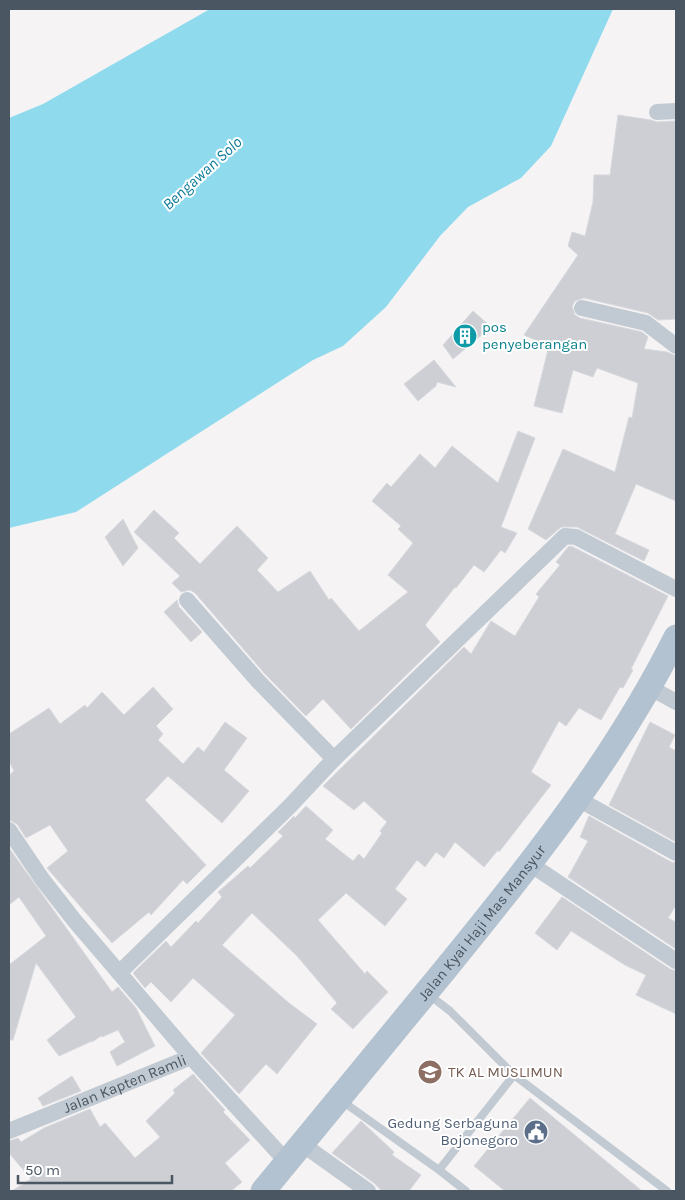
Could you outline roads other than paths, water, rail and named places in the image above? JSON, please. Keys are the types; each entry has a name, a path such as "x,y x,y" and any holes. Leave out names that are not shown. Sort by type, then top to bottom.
{"main road":[{"name":"Jalan Kyai Haji Mas Mansyur","path":"263,1191 530,864 578,799 650,687 676,637"}],"street":[{"path":"657,112 676,111"},
{"path":"582,308 646,323 676,346"},
{"path":"119,973 289,807 334,759 565,536 576,537 676,590"},
{"path":"186,600 258,680 334,759"},
{"path":"650,687 676,702"},
{"path":"578,799 676,854"},
{"path":"9,830 16,856 74,920 191,1057"},
{"path":"530,864 676,961"},
{"name":"Jalan Kapten Ramli","path":"9,1131 191,1057 295,1153 368,1191"}],"lane":[{"path":"427,992 450,1011 514,1075 667,1191"},
{"path":"439,1170 514,1075"},
{"path":"339,1098 466,1191"}],"water":[{"name":"Bengawan Solo","path":"210,9 613,9 551,146 521,178 468,207 440,236 386,307 343,346 313,360 76,512 9,528 9,118 43,104"}],"place":[{"name":"pos penyeberangan","path":"465,336"},
{"name":"TK AL MUSLIMUN","path":"430,1072"},
{"name":"Gedung Serbaguna Bojonegoro","path":"536,1132"}]}
